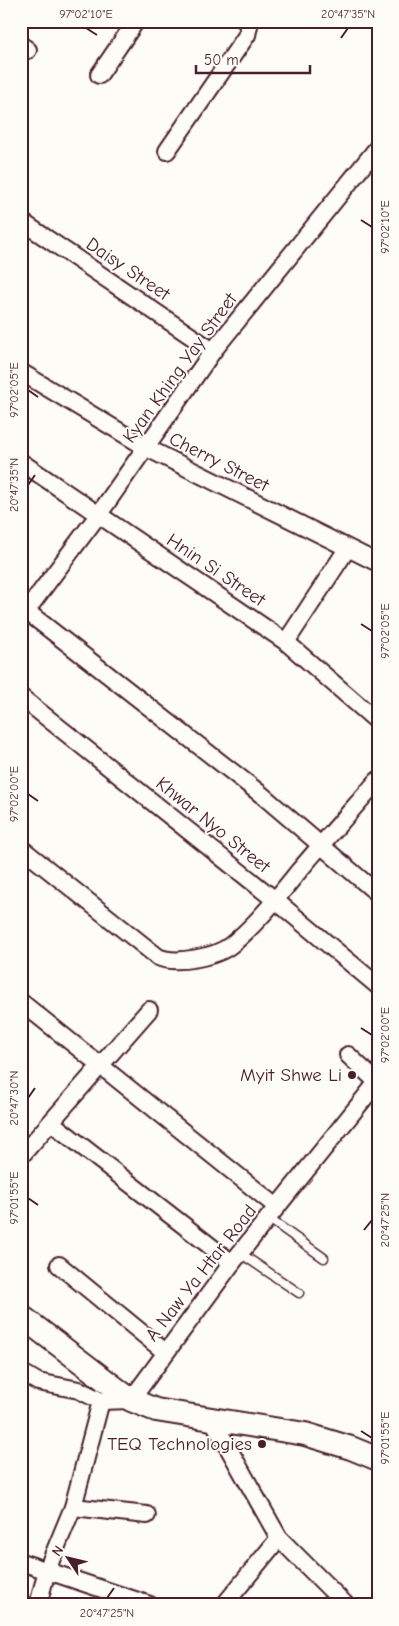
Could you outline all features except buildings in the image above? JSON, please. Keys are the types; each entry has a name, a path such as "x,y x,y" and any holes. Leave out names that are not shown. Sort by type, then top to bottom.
{"street":[{"path":"99,75 136,21"},
{"path":"167,150 243,41 248,26 245,21"},
{"name":"Kyan Khing Yay Street","path":"23,612 99,514 147,448 213,351 376,154"},
{"name":"Daisy Street","path":"21,221 213,351"},
{"name":"Cherry Street","path":"21,372 147,448 378,563"},
{"name":"Hnin Si Street","path":"21,462 286,642 378,722"},
{"path":"286,642 347,549"},
{"path":"23,612 184,733 378,894"},
{"name":"Khwar Nyo Street","path":"21,697 275,900 378,986"},
{"path":"21,848 165,960 176,961 215,954 230,945 275,900 378,780"},
{"path":"21,1002 100,1064 272,1213"},
{"path":"21,1156 52,1123 100,1064 150,1010"},
{"path":"348,1055 378,1082"},
{"name":"A Naw Ya Htar Road","path":"131,1400 236,1258 378,1082"},
{"path":"52,1123 236,1258"},
{"path":"60,1265 165,1352"},
{"path":"21,1316 131,1400 156,1410 305,1434 351,1448 378,1460"},
{"path":"21,1372 38,1382 79,1390 101,1401 131,1400"},
{"path":"38,1605 47,1570 73,1507 101,1401"},
{"path":"212,1419 279,1538 346,1605"},
{"path":"73,1507 147,1515"},
{"path":"224,1605 279,1538"},
{"path":"21,1562 150,1605"}],"lane":[{"path":"272,1213 324,1258"},
{"path":"236,1258 299,1294"}],"place":[{"name":"Myit Shwe Li","path":"352,1075"},
{"name":"TEQ Technologies","path":"262,1444"}]}
